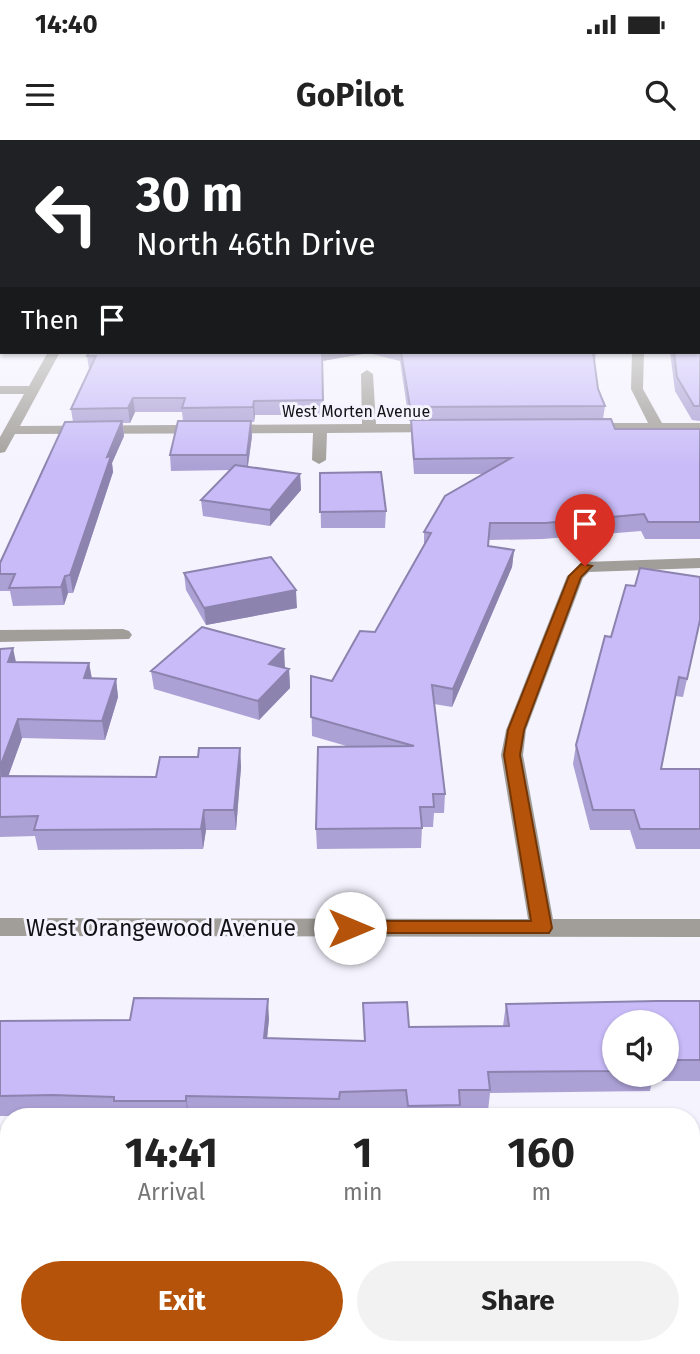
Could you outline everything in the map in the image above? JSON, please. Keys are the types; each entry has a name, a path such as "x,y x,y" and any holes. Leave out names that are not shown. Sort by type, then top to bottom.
{"street":[{"path":"0,449 53,354"},
{"path":"638,354 638,389 657,427"},
{"path":"367,374 369,428"},
{"path":"0,390 33,390"},
{"path":"569,427 700,427"},
{"name":"West Morten Avenue","path":"11,430 449,428"},
{"path":"318,460 320,429"},
{"path":"542,928 512,755 516,730 575,576 585,566 700,563"},
{"path":"0,636 123,635"},
{"name":"West Orangewood Avenue","path":"0,927 700,928"}],"building":[{"path":"322,354 323,400 254,401 253,407 182,408 185,398 133,398 128,408 71,409 96,356 87,356"},
{"path":"401,354 593,354 598,389 605,406 410,407"},
{"path":"674,354 700,354 700,406 694,406 677,377"},
{"path":"611,419 615,429 700,429 700,522 648,522 644,514 545,523 490,523 488,546 514,550 453,689 432,685 445,794 433,794 434,807 420,807 422,828 316,829 318,747 414,746 311,717 311,676 332,681 360,631 375,632 431,533 424,532 445,496 511,458 414,459 411,420"},
{"path":"122,421 107,457 111,456 70,575 65,576 61,587 9,588 15,574 0,574 0,563 65,422"},
{"path":"178,421 251,421 247,455 170,455"},
{"path":"235,465 300,474 270,510 201,500"},
{"path":"381,472 386,511 320,512 320,473"},
{"path":"271,557 296,590 204,608 184,573"},
{"path":"640,568 700,577 700,620 687,679 679,677 661,769 700,769 700,829 640,829 634,810 593,810 576,745 605,636 611,637 626,585 635,586"},
{"path":"202,627 284,649 269,664 289,669 258,701 151,671"},
{"path":"13,648 8,662 89,663 84,678 116,679 102,721 18,719 0,767 0,649"},
{"path":"199,748 240,748 234,810 204,810 201,829 34,830 38,816 0,817 0,776 156,777 160,757 198,757"},
{"path":"134,998 268,999 264,1038 365,1041 363,1003 407,1002 409,1027 509,1026 506,1004 700,1001 700,1060 679,1060 679,1010 602,1010 602,1071 488,1072 490,1090 459,1090 460,1105 408,1106 406,1090 340,1092 339,1099 186,1096 186,1101 114,1101 114,1097 0,1096 0,1021 130,1020"}],"route":[{"path":"350,928 542,928 513,777 512,755 516,730 575,576 585,566"}]}
